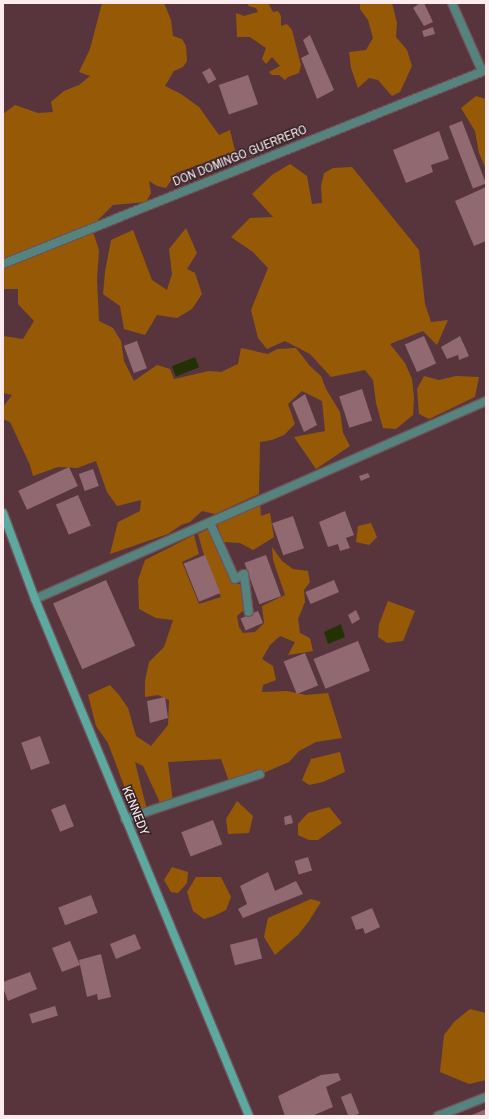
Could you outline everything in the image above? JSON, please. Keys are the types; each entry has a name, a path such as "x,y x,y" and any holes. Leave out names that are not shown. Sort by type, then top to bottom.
{"main road":[{"name":"KENNEDY","path":"4,518 35,599 125,819 249,1116"}],"street":[{"path":"452,3 484,71"},
{"name":"DON DOMINGO GUERRERO","path":"3,264 484,71"},
{"path":"35,599 486,401"},
{"path":"210,523 235,579 244,574 249,612"},
{"path":"125,819 260,774"},
{"path":"438,1116 486,1097"}],"shaded area":[{"path":"102,3 164,3 171,20 173,36 182,39 186,46 187,61 183,67 174,71 165,86 181,94 199,107 219,135 230,130 235,151 176,173 166,188 157,186 149,181 151,193 146,202 113,205 94,224 3,260 3,114 15,105 38,113 53,112 51,102 64,91 79,85 90,76 79,72 90,49"},
{"path":"247,3 268,3 273,12 278,11 281,16 281,26 287,24 292,30 301,65 299,73 288,77 285,80 279,75 272,75 269,72 280,66 272,57 266,64 262,59 266,48 250,37 237,37 236,13 244,16 258,12 256,8 249,6"},
{"path":"360,3 392,3 397,23 396,37 407,50 412,66 400,92 392,96 378,80 369,78 358,88 351,68 349,52 366,50 373,38 368,20 360,9"},
{"path":"476,96 486,99 486,169 479,153 475,131 461,108"},
{"path":"290,164 307,176 312,204 322,203 321,186 324,173 333,168 352,167 419,250 425,304 431,322 448,320 437,345 423,331 390,344 405,363 412,379 414,398 413,415 396,429 383,428 376,403 373,380 365,370 331,377 310,354 285,341 267,349 258,338 251,310 268,268 253,252 231,237 250,218 273,217 252,194 272,175"},
{"path":"186,228 197,253 187,269 195,273 202,294 192,309 177,318 157,315 145,335 124,329 120,306 103,294 105,272 111,240 133,230 152,280 167,290 172,274 169,249"},
{"path":"93,232 99,250 97,279 99,321 113,328 121,341 124,361 134,381 157,365 170,369 174,379 209,371 221,372 238,364 241,348 268,354 277,349 296,348 310,366 321,376 326,389 340,412 343,433 350,446 316,469 294,437 325,431 322,401 302,391 288,404 295,424 284,435 272,440 260,442 259,494 215,514 202,511 190,522 181,525 168,534 110,554 118,522 140,511 141,500 117,506 107,492 96,461 77,468 58,467 33,476 30,465 10,422 3,419 3,407 12,395 3,393 3,336 23,339 34,321 18,304 18,289 3,289 3,267"},
{"path":"195,357 199,367 176,377 172,366"},
{"path":"424,376 439,380 456,376 479,377 475,397 429,419 419,414 417,389"},
{"path":"260,503 261,516 270,513 274,537 253,550 240,543 223,542 217,524"},
{"path":"371,523 377,537 369,545 356,542 358,526"},
{"path":"208,529 234,584 243,584 245,609 237,616 239,627 243,633 255,632 264,623 262,606 285,595 273,560 272,547 282,561 293,569 308,571 310,582 304,590 305,602 298,619 300,633 310,638 313,651 288,655 295,642 280,636 270,645 262,659 273,666 276,680 263,685 262,692 287,691 306,695 328,693 342,738 316,742 299,751 289,762 261,774 230,784 221,759 168,762 173,802 163,809 143,766 135,762 147,810 135,815 108,743 96,726 88,695 110,685 128,708 136,736 151,746 168,725 169,700 158,695 145,697 145,681 149,662 164,647 173,620 156,618 139,609 138,580 145,560 194,535 199,554 182,562 199,604 221,597 203,552 198,534"},
{"path":"388,601 415,611 403,641 387,643 378,637 379,624"},
{"path":"341,624 345,637 328,644 324,632"},
{"path":"340,752 345,772 323,782 309,785 302,780 311,759"},
{"path":"237,801 253,816 249,833 228,834 226,819"},
{"path":"329,807 342,823 318,840 309,840 298,835 298,824 308,813"},
{"path":"172,867 188,872 187,883 178,893 171,892 164,880"},
{"path":"196,877 221,877 231,897 226,910 204,919 193,911 187,892"},
{"path":"311,899 321,902 298,935 275,955 264,937 268,918"},
{"path":"470,1009 486,1013 486,1080 469,1084 440,1072 444,1035 454,1022"}],"building":[{"path":"420,3 424,3 433,22 424,26 413,8"},
{"path":"433,27 435,34 424,37 422,31"},
{"path":"310,35 334,90 317,99 301,58 309,54 303,40"},
{"path":"210,68 216,79 208,84 202,72"},
{"path":"248,75 258,104 229,114 219,85"},
{"path":"462,121 486,184 473,189 449,126"},
{"path":"439,131 449,159 431,165 433,172 406,183 393,150"},
{"path":"486,187 486,241 474,246 455,201"},
{"path":"424,336 436,363 417,372 405,345"},
{"path":"460,336 469,356 459,360 458,355 447,359 441,347"},
{"path":"137,341 147,368 134,373 124,346"},
{"path":"362,389 372,420 349,428 339,396"},
{"path":"305,394 317,425 304,432 292,403"},
{"path":"69,467 78,486 27,510 18,491"},
{"path":"93,469 99,486 85,491 79,474"},
{"path":"368,473 370,477 361,481 359,476"},
{"path":"78,495 91,525 69,535 56,504"},
{"path":"345,511 354,535 346,538 350,548 340,551 338,544 328,547 319,522"},
{"path":"293,516 304,548 283,555 272,523"},
{"path":"205,555 220,593 199,602 184,564"},
{"path":"266,555 281,596 259,604 244,563"},
{"path":"106,580 135,646 82,669 53,604"},
{"path":"334,580 339,592 311,604 305,592"},
{"path":"356,610 360,619 352,624 348,615"},
{"path":"258,611 263,623 246,630 241,618"},
{"path":"358,641 370,671 325,689 313,659"},
{"path":"305,653 318,685 297,694 284,662"},
{"path":"165,697 168,718 150,723 147,701"},
{"path":"40,736 50,763 31,770 21,743"},
{"path":"65,804 74,826 60,832 51,810"},
{"path":"291,815 293,823 285,825 284,817"},
{"path":"213,820 222,844 191,856 181,832"},
{"path":"308,857 312,870 299,874 295,861"},
{"path":"268,872 275,891 296,881 303,894 243,918 238,909 247,904 240,886"},
{"path":"91,895 98,913 65,925 58,908"},
{"path":"372,908 380,927 365,934 363,928 356,930 351,917"},
{"path":"135,934 141,949 116,959 110,944"},
{"path":"257,938 262,958 235,965 230,945"},
{"path":"70,941 80,965 62,972 52,948"},
{"path":"101,954 111,997 98,1000 97,994 87,997 79,960"},
{"path":"30,972 37,989 8,1001 3,988 3,982"},
{"path":"55,1006 58,1016 32,1023 29,1014"},
{"path":"338,1073 341,1080 326,1087 333,1107 312,1116 285,1116 278,1096 321,1075"},
{"path":"351,1093 359,1113 348,1116 341,1097"},
{"path":"486,1109 486,1116 472,1115"}]}
